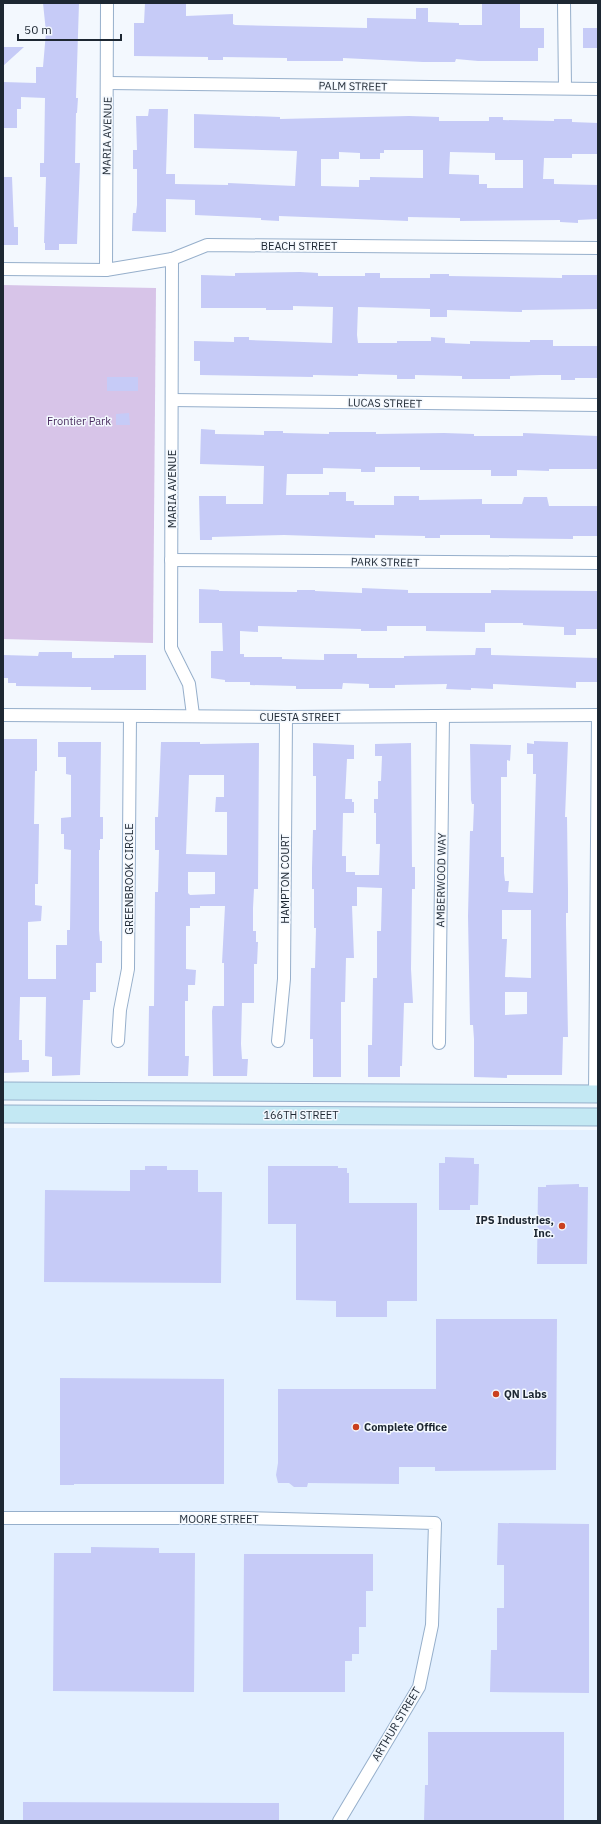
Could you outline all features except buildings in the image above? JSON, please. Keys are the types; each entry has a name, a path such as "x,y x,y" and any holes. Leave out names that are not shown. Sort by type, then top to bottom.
{"street":[{"name":"MARIA AVENUE","path":"106,270 108,83 107,3"},
{"path":"564,3 565,88"},
{"name":"PALM STREET","path":"108,83 598,89"},
{"name":"BEACH STREET","path":"3,269 106,270 172,259 207,245 598,248"},
{"name":"MARIA AVENUE","path":"172,259 171,648 189,684 193,715"},
{"name":"LUCAS STREET","path":"172,400 598,405"},
{"name":"PARK STREET","path":"171,560 598,564"},
{"name":"CUESTA STREET","path":"3,715 193,715 286,717 598,715"},
{"path":"596,1116 598,715"},
{"name":"GREENBROOK CIRCLE","path":"118,1041 120,1010 128,969 130,716"},
{"name":"AMBERWOOD WAY","path":"439,1043 443,716"},
{"name":"HAMPTON COURT","path":"278,1041 284,979 286,717"},
{"name":"166TH STREET","path":"3,1091 596,1094"},
{"name":"166TH STREET","path":"3,1114 596,1116"},
{"name":"MOORE STREET","path":"3,1518 247,1518 435,1523"},
{"name":"ARTHUR STREET","path":"338,1821 419,1688 432,1625 435,1523"}],"shaded area":[{"path":"3,1128 598,1130 598,1821 3,1821"}],"green space":[{"name":"Frontier Park","path":"3,285 156,288 153,643 3,639"}],"place":[{"name":"IPS Industries, Inc.","path":"562,1226"},
{"name":"QN Labs","path":"496,1394"},
{"name":"Complete Office","path":"356,1427"}]}
